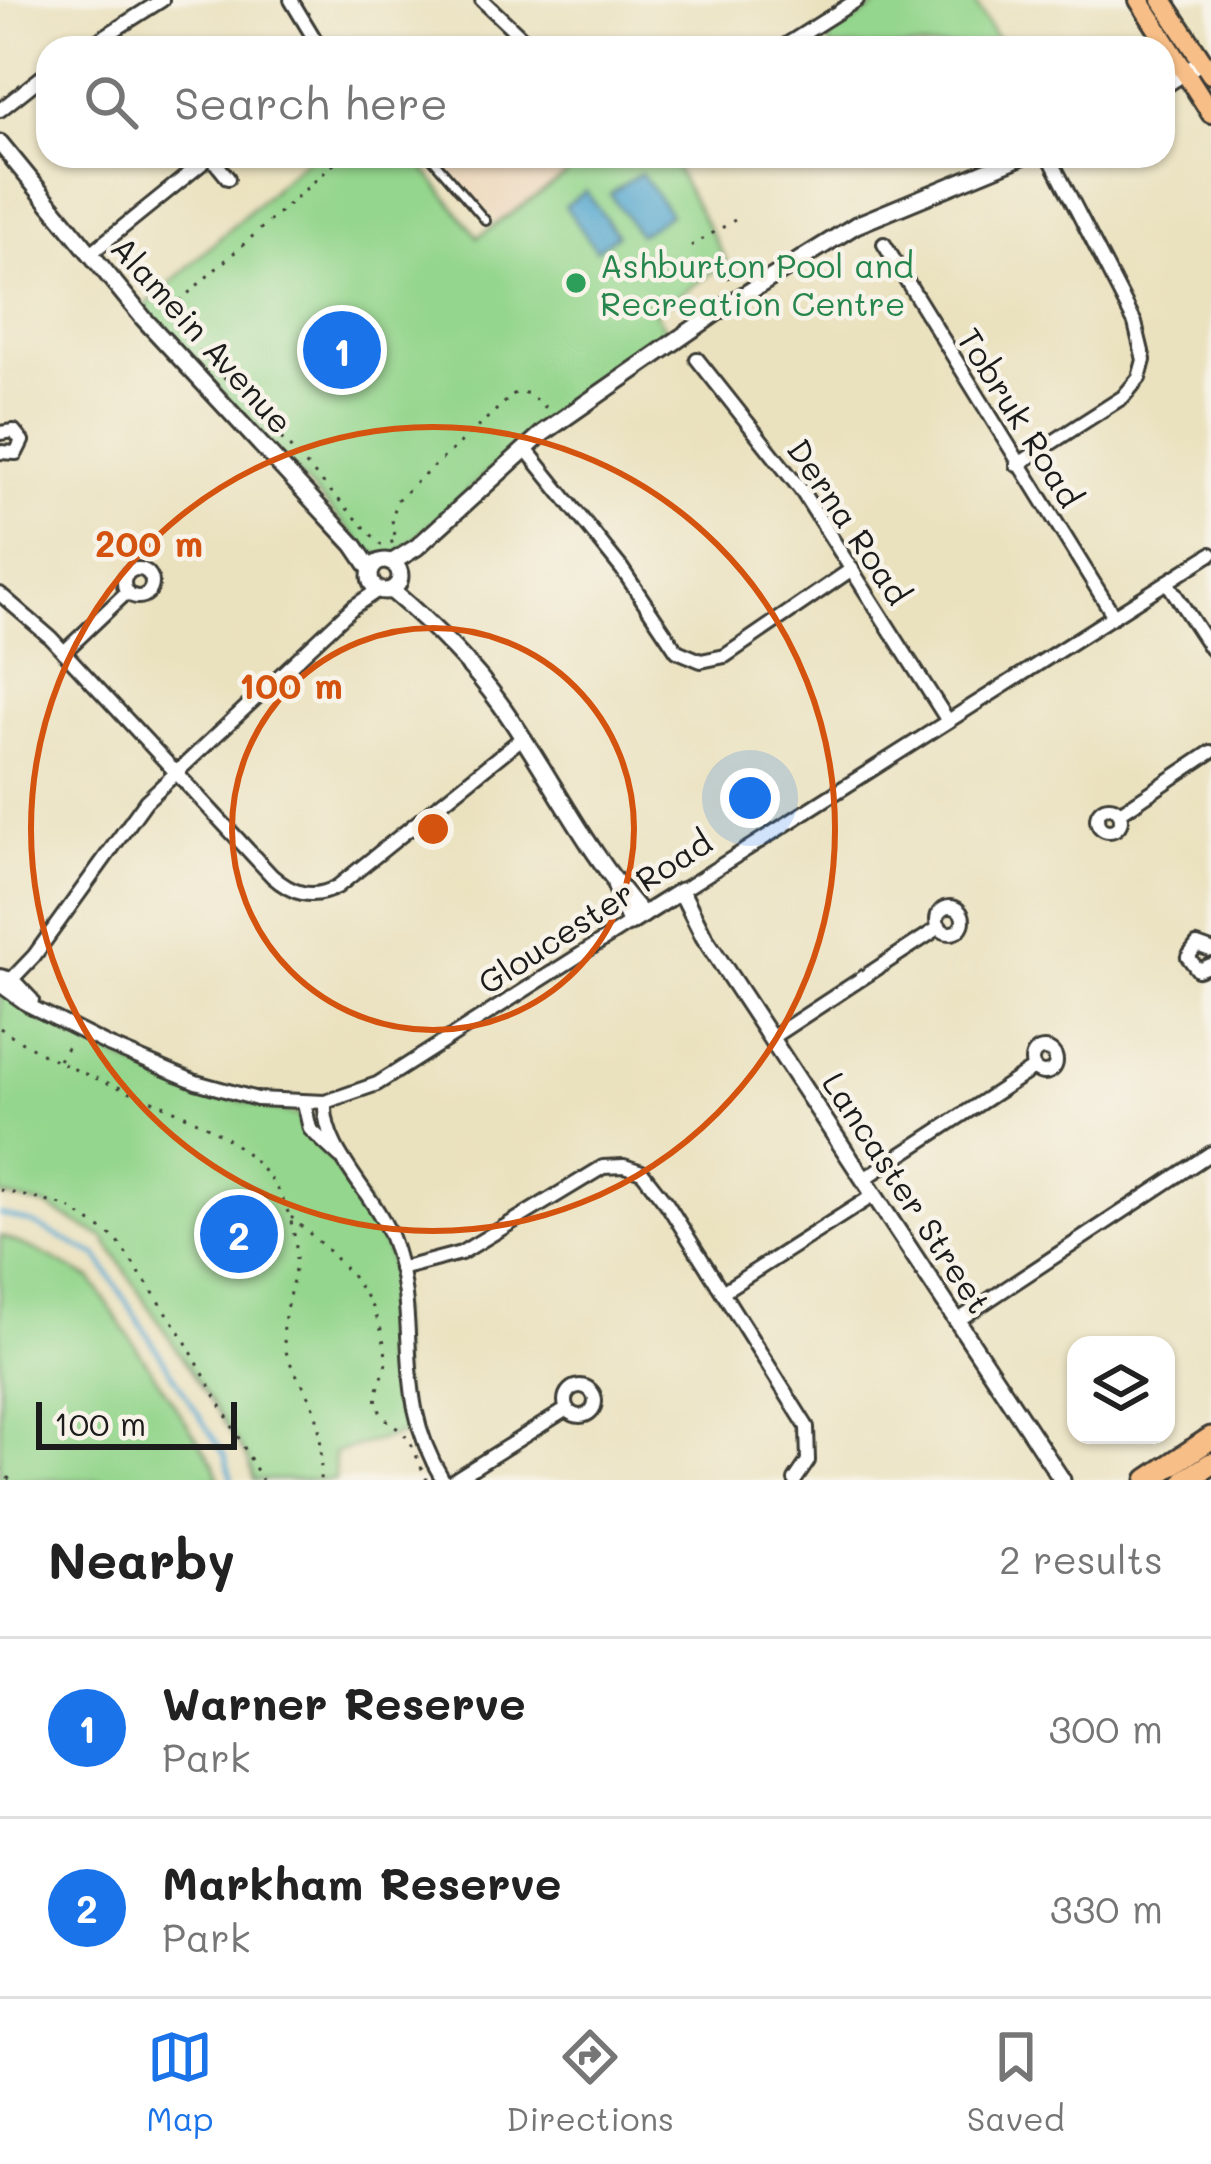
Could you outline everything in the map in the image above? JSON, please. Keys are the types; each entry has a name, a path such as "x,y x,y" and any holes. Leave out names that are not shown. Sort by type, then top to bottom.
{"highway":[{"path":"1148,1480 1211,1438"},
{"path":"1186,1480 1211,1464"}],"main road":[{"path":"1139,0 1170,36"},
{"path":"1162,0 1199,69 1211,113"},
{"path":"1175,41 1199,69"}],"street":[{"path":"291,0 314,36"},
{"path":"486,4 505,0"},
{"path":"800,36 857,0"},
{"path":"104,36 155,2"},
{"path":"486,4 520,36"},
{"path":"0,110 36,80"},
{"path":"0,96 22,89"},
{"name":"Alamein Avenue","path":"0,129 15,158"},
{"name":"Alamein Avenue","path":"0,143 144,319 496,698 637,919"},
{"path":"91,254 196,168"},
{"path":"220,168 228,178"},
{"path":"8,983 34,956 130,821 176,773 525,448 726,306 844,232 995,168"},
{"path":"1017,465 1129,392 1144,360 1136,323 1055,168"},
{"name":"Tobruk Road","path":"884,244 1114,616"},
{"name":"Derna Road","path":"697,359 791,476 948,721"},
{"path":"0,433 14,431 22,441 16,453 1,455"},
{"path":"525,448 622,569 670,643 692,659 709,662 725,656 851,569"},
{"name":"Gloucester Road","path":"8,983 28,1005 78,1030 196,1082 257,1099 325,1102 377,1084 1211,554"},
{"path":"1167,582 1211,649"},
{"path":"64,652 127,592"},
{"path":"0,594 64,652 283,886 299,893 319,894 337,887 522,738"},
{"path":"1120,813 1211,752"},
{"name":"Lancaster Street","path":"676,893 1062,1480"},
{"path":"771,1038 940,927"},
{"path":"1211,950 1197,945 1188,957 1198,970 1211,965"},
{"path":"864,1179 1034,1068"},
{"path":"325,1102 327,1132 376,1204 400,1269 411,1399 422,1438 443,1480"},
{"path":"304,1103 310,1129 345,1162"},
{"path":"957,1321 1211,1153"},
{"path":"400,1269 461,1253 603,1167 624,1166 642,1172 807,1427 808,1461 795,1480"},
{"path":"722,1292 874,1195"},
{"path":"454,1480 567,1409"}],"lane":[{"path":"440,168 486,221"}],"path":[{"path":"329,168 165,314 380,545 396,542 392,520 397,500 515,393 527,393 558,422"},
{"path":"691,246 735,220"},
{"path":"721,266 731,282"},
{"path":"0,1028 58,1061 218,1131 259,1165 289,1215 360,1284 385,1351 386,1374 377,1395 378,1407 394,1429 408,1438 427,1480"},
{"path":"58,1061 78,1030"},
{"path":"0,1190 66,1206 116,1239 179,1330 262,1480"},
{"path":"289,1215 297,1263 284,1322 285,1348 317,1422 320,1480"},
{"path":"0,1468 10,1480"}],"shaded area":[{"path":"447,168 572,168 565,176 498,223"}],"green space":[{"path":"886,0 973,0 996,36 831,36"},
{"path":"297,168 423,168 478,237 572,168 676,168 727,262 655,312 669,335 526,437 400,553 387,558 369,551 143,308"},
{"path":"0,988 67,1033 130,1064 194,1089 298,1115 309,1135 359,1192 387,1248 396,1288 400,1377 411,1431 334,1453 335,1480 254,1480 248,1459 104,1238 46,1206 0,1195"},
{"path":"0,1236 91,1279 215,1466 219,1480 0,1480"}],"water":[{"path":"641,173 670,214 639,235 610,194"},
{"path":"586,191 617,235 596,250 565,206"}],"waterway":[{"path":"0,1214 32,1223 97,1256 225,1456 232,1480"}],"place":[{"name":"Ashburton Pool and Recreation Centre","path":"576,283"},
{"name":"Warner Reserve","path":"342,350"},
{"name":"Markham Reserve","path":"239,1234"}]}
